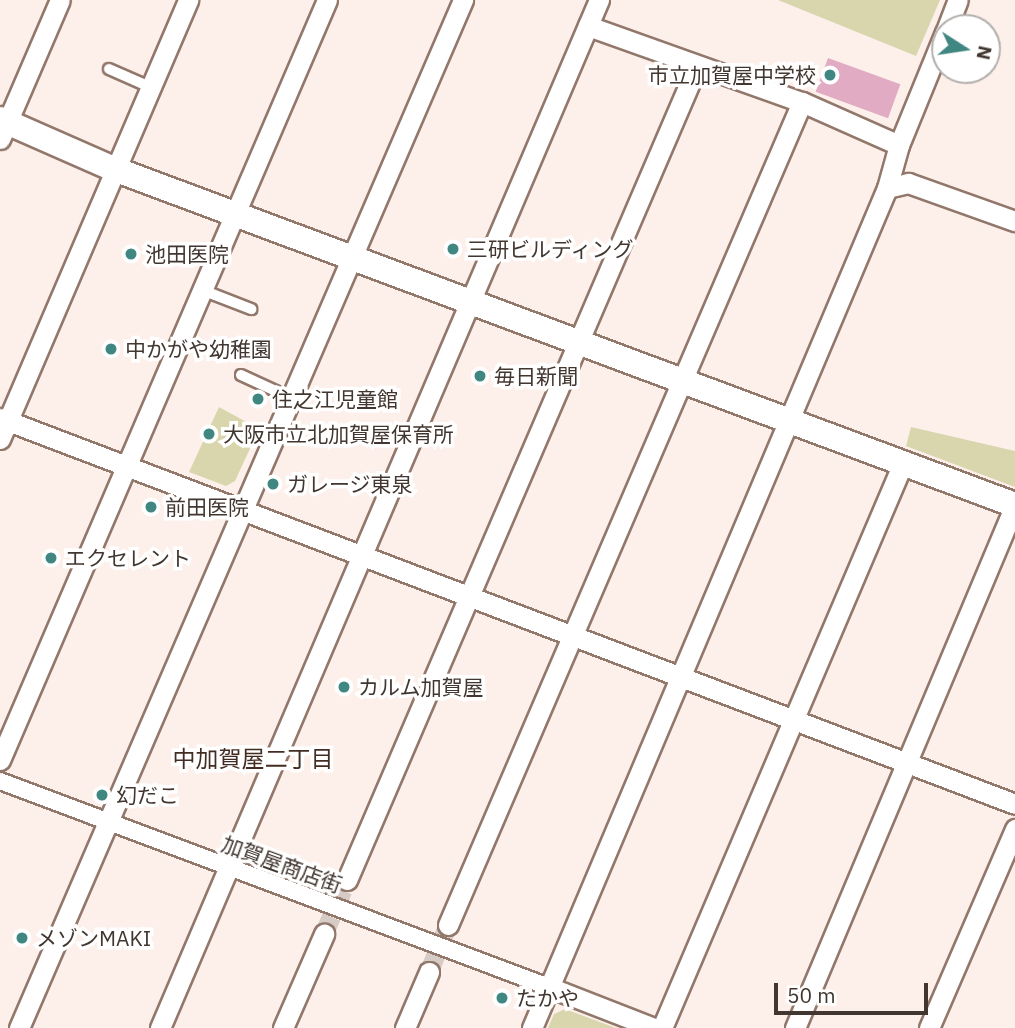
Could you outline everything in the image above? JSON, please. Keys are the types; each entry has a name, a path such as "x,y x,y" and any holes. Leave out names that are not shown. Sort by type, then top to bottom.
{"street":[{"path":"60,0 2,127 1015,505 904,762 795,1028"},
{"path":"0,439 4,419 188,0"},
{"path":"0,760 327,0"},
{"path":"19,1028 463,0"},
{"path":"160,1028 360,556 473,303 599,0"},
{"path":"588,26 802,102 899,145"},
{"path":"347,880 697,66"},
{"path":"532,1028 887,188 899,145 931,67"},
{"path":"448,925 802,102"},
{"path":"887,188 908,183 1015,221"},
{"path":"4,419 125,468 1015,804"},
{"path":"662,1028 903,463"},
{"name":"加賀屋商店街","path":"0,781 549,987"},
{"path":"929,1028 1015,829"},
{"path":"283,1028 324,934"},
{"path":"405,1028 429,972"},
{"path":"549,987 654,1028"}],"lane":[{"path":"109,69 150,87"},
{"path":"202,290 251,309"},
{"path":"241,375 291,398"}],"shaded area":[{"path":"778,0 940,0 934,14 931,14 931,21 916,56"},
{"path":"828,58 900,84 888,118 816,92"},
{"path":"219,407 259,429 235,481 226,486 189,472"},
{"path":"911,427 1015,451 1015,487 906,446"},
{"path":"565,1009 616,1028 548,1028 554,1014"}],"tunnel":[{"path":"324,934 347,880"},
{"path":"429,972 448,925"}],"place":[{"name":"市立加賀屋中学校","path":"830,75"},
{"name":"三研ビルディング","path":"453,249"},
{"name":"池田医院","path":"131,254"},
{"name":"中かがや幼稚園","path":"111,349"},
{"name":"毎日新聞","path":"480,376"},
{"name":"住之江児童館","path":"258,399"},
{"name":"大阪市立北加賀屋保育所","path":"209,434"},
{"name":"ガレージ東泉","path":"273,484"},
{"name":"前田医院","path":"151,507"},
{"name":"エクセレント","path":"51,558"},
{"name":"カルム加賀屋","path":"344,687"},
{"name":"幻だこ","path":"102,795"},
{"name":"メゾンMAKI","path":"22,938"},
{"name":"たかや","path":"502,998"}],"district":[{"name":"中加賀屋二丁目","path":"253,758"}]}
